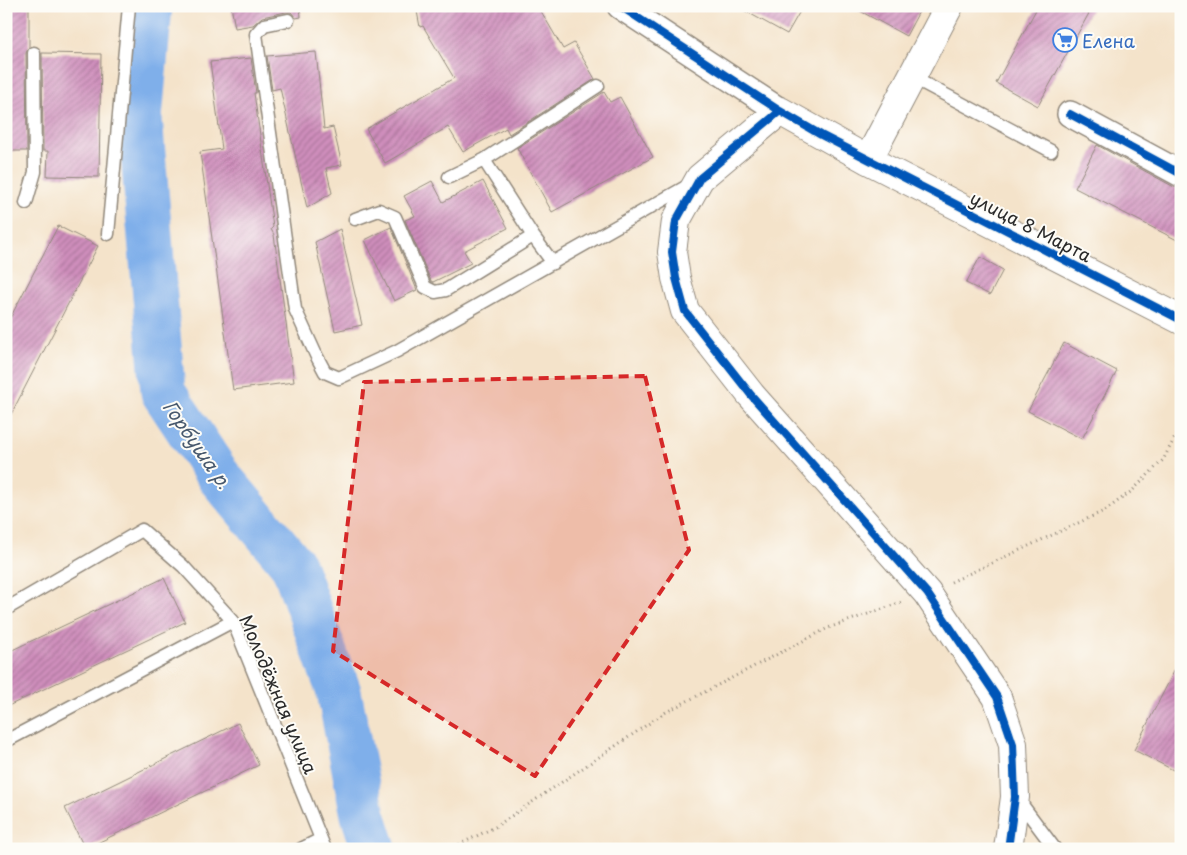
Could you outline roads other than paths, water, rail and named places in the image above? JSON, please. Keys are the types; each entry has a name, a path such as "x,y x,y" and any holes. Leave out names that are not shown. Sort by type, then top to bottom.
{"street":[{"path":"620,6 780,111 700,178 676,221 672,252 676,278 685,311 751,395 927,593 997,697 1012,744 1015,796 1008,849"},
{"path":"868,160 949,6"},
{"name":"улица 8 Марта","path":"780,111 868,160 1181,320"},
{"path":"1070,114 1181,174"}],"lane":[{"path":"108,234 129,6"},
{"path":"288,20 264,25 256,34 295,309 325,372 339,378 397,351 700,178"},
{"path":"26,202 35,172 34,53"},
{"path":"912,77 1051,151"},
{"path":"449,177 484,160 598,86"},
{"path":"484,160 533,236 553,263"},
{"path":"355,219 379,210 395,217 425,286 435,292 446,290 533,236"},
{"name":"Молодёжная улица","path":"6,609 142,530 182,566 233,621 323,844"},
{"path":"6,741 233,621"},
{"path":"1015,796 1055,849"},
{"path":"301,849 323,844"}],"waterway":[{"name":"Горбуша р.","path":"150,6 140,118 163,392 220,478 293,565 339,692 363,815 374,849"}],"place":[{"name":"Елена","path":"1065,40"}]}
